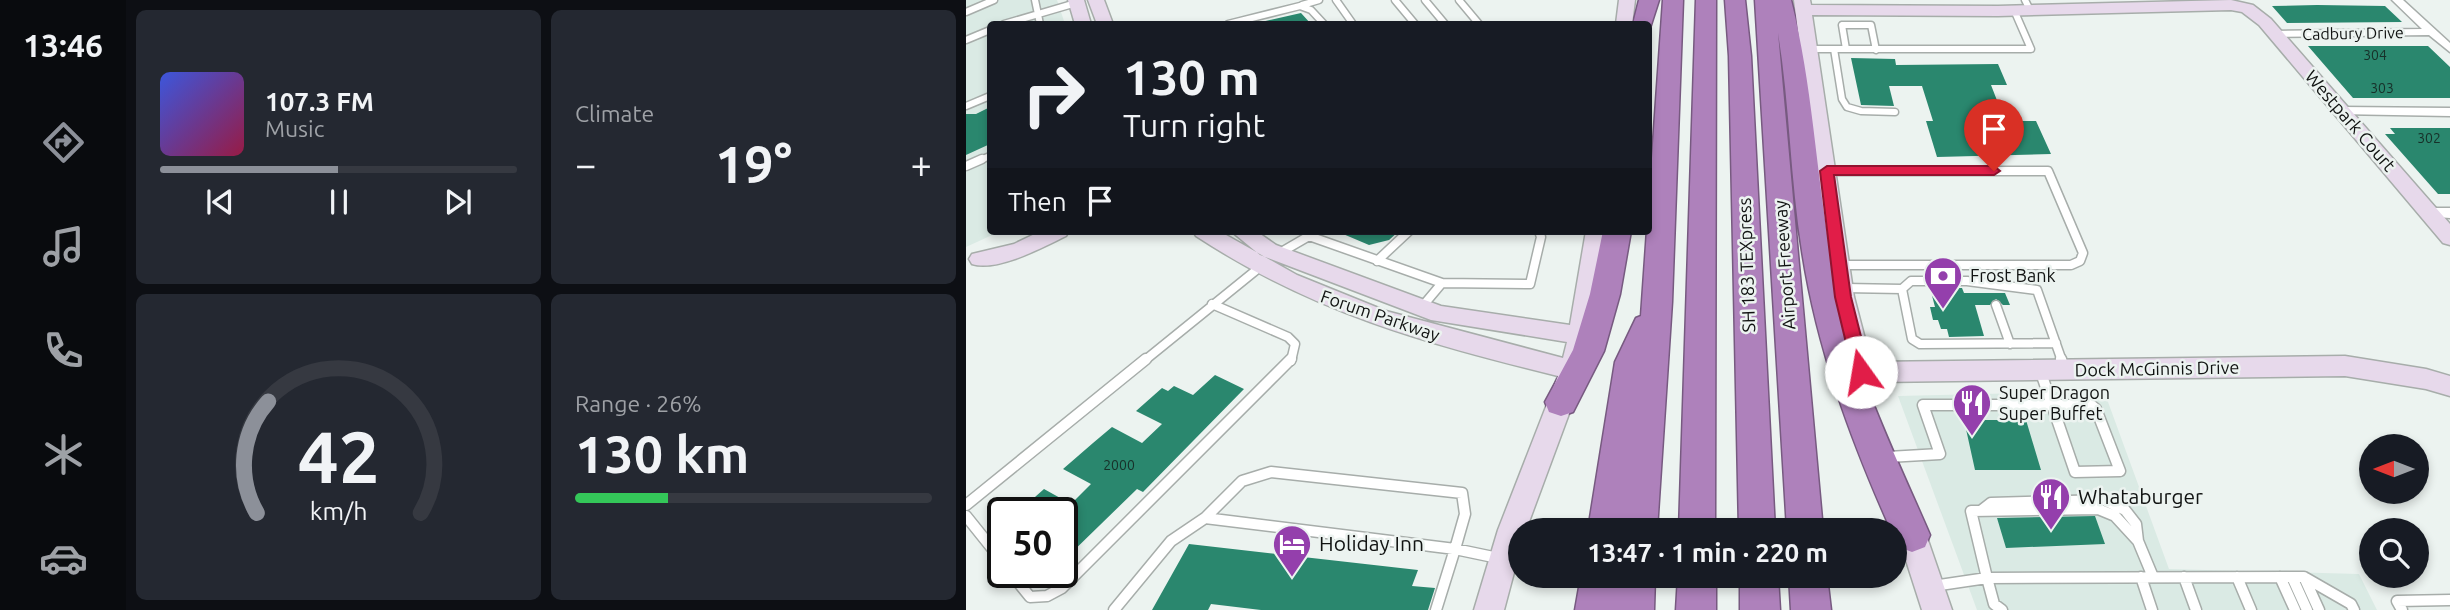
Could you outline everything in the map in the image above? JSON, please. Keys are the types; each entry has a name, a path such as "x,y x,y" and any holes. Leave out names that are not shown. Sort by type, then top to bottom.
{"highway":[{"path":"1644,21 1649,0"},
{"name":"SH 183 TEXpress","path":"1735,0 1740,26 1757,518"},
{"path":"1740,26 1745,0"},
{"name":"Airport Freeway","path":"1765,0 1804,518"},
{"path":"1796,3 1796,71 1815,248 1825,297 1847,384 1875,457 1912,535"},
{"path":"1640,518 1657,302 1697,6"},
{"path":"1697,6 1697,518"},
{"path":"1561,402 1588,351 1605,294 1616,235"},
{"path":"1608,518 1631,362 1657,302"},
{"path":"1595,610 1598,588"},
{"path":"1634,610 1635,588"},
{"path":"1696,610 1697,588"},
{"path":"1759,588 1760,610"},
{"path":"1809,588 1811,610"}],"street":[{"path":"1096,0 1104,21"},
{"path":"1624,21 1627,0"},
{"path":"2397,0 2450,49"},
{"path":"1080,1 1083,21"},
{"path":"1933,598 1861,372 1842,288 1810,49 1796,3 2023,7 2112,4"},
{"name":"Westpark Court","path":"2112,4 2231,5 2247,8 2258,14 2450,238"},
{"name":"Cadbury Drive","path":"2276,34 2431,32"},
{"path":"2342,111 2450,112"},
{"path":"2429,213 2450,213"},
{"path":"973,263 1017,235"},
{"path":"973,263 1019,250 1051,235"},
{"name":"Forum Parkway","path":"1215,235 1269,260 1438,314 1579,335"},
{"name":"Forum Parkway","path":"1245,235 1269,260 1333,302 1405,327 1570,369"},
{"path":"1489,610 1500,558 1535,461 1561,402 1579,335 1595,235"},
{"path":"1405,327 1421,308"},
{"name":"Dock McGinnis Drive","path":"1861,372 2345,366 2426,379 2450,386"}],"lane":[{"path":"966,12 994,0"},
{"path":"1035,0 1040,21"},
{"path":"1240,21 1319,0"},
{"path":"1336,0 1351,21"},
{"path":"1395,0 1412,21"},
{"path":"1424,0 1442,21"},
{"path":"1460,0 1477,21"},
{"path":"1012,21 1080,1"},
{"path":"1300,6 1306,6 1322,21"},
{"path":"1810,49 2031,49 2023,7"},
{"path":"1846,49 1842,25 1871,25 1876,50"},
{"path":"966,40 987,31"},
{"path":"1834,49 1842,99 1847,107 1861,111 1895,112"},
{"path":"966,106 987,97"},
{"path":"966,166 987,157"},
{"path":"1827,171 2048,171 2083,253 2080,261 2071,265 1839,265"},
{"path":"966,505 1212,304 1269,260 1311,235"},
{"path":"1315,235 1377,261 1442,283 1530,284 1539,248 1539,235"},
{"path":"1377,261 1405,235"},
{"path":"1842,288 1902,289 1911,281 1967,281 1991,289 2021,286 2037,290 2065,370"},
{"path":"1421,308 1442,283"},
{"path":"1902,289 1912,340 1920,344 2056,343"},
{"path":"1078,573 1291,361 1295,344 1288,337 1212,304"},
{"path":"1996,305 2010,344"},
{"path":"1888,457 1940,454 1923,405 2052,405 2091,405 2096,409 2120,471 2074,472 2052,405 2040,370"},
{"path":"1114,610 1171,541 1205,518 1243,480 1255,473 1271,472 1462,493 1466,503 1464,523 1436,610"},
{"path":"2002,610 1994,604 1987,578 1976,511 2098,509 2115,516 2138,541 2153,577"},
{"path":"966,516 987,542"},
{"path":"1205,518 1500,558"},
{"path":"2141,577 2152,610"},
{"path":"2184,577 2196,610"},
{"path":"2237,577 2251,610"},
{"path":"2280,577 2295,610"},
{"path":"2292,577 2307,610"},
{"path":"1933,598 1987,578 2304,577 2351,604 2354,610"},
{"path":"2304,577 2319,610"},
{"path":"1023,588 1030,597 1046,597 1062,588"},
{"path":"2402,610 2397,601 2450,600"}],"shaded area":[{"path":"966,0 1057,0 1064,21 987,21 987,235 992,235 966,247"},
{"path":"2104,391 2169,569 2359,574 2359,588 2366,588 2377,610 1977,610 1898,396"}],"building":[{"path":"2272,6 2385,6 2402,22 2287,23"},
{"path":"1301,13 1308,21 1265,21"},
{"path":"2308,46 2428,46 2450,67 2450,98 2353,98"},
{"path":"1851,58 1895,59 1896,65 1998,64 2007,85 1991,85 2005,121 2036,121 2051,154 1937,157 1926,121 1933,121 1922,86 1889,86 1894,106 1861,105"},
{"path":"987,108 987,145 966,155 966,114 976,114"},
{"path":"2390,128 2450,128 2450,194 2438,194 2385,134 2395,134"},
{"path":"1345,235 1395,235 1389,240 1369,245"},
{"path":"1930,288 1962,288 1964,293 2005,293 2010,305 2003,305 1996,299 1990,305 1975,305 1984,336 1949,337 1947,329 1941,329 1938,320 1933,320 1930,307 1935,307"},
{"path":"1215,375 1244,389 1143,492 1137,489 1078,546 1078,497 1091,484 1063,469 1112,427 1142,443 1162,424 1136,411 1162,388 1168,391 1174,386 1193,395"},
{"path":"1964,420 2026,420 2041,470 1975,470"},
{"path":"1044,489 1058,497 1035,497"},
{"name":"Whataburger","path":"2095,516 2105,544 2006,548 1997,518"},
{"name":"Holiday Inn","path":"1189,544 1418,570 1412,586 1435,588 1428,610 1261,610 1211,604 1208,610 1152,610"}],"place":[{"name":"Frost Bank","path":"1943,310"},
{"name":"Super Dragon Super Buffet","path":"1972,437"},
{"name":"Whataburger","path":"2051,531"},
{"name":"Holiday Inn","path":"1292,578"}],"route":[{"path":"1861,372 1843,297 1827,171 1994,171"}]}
